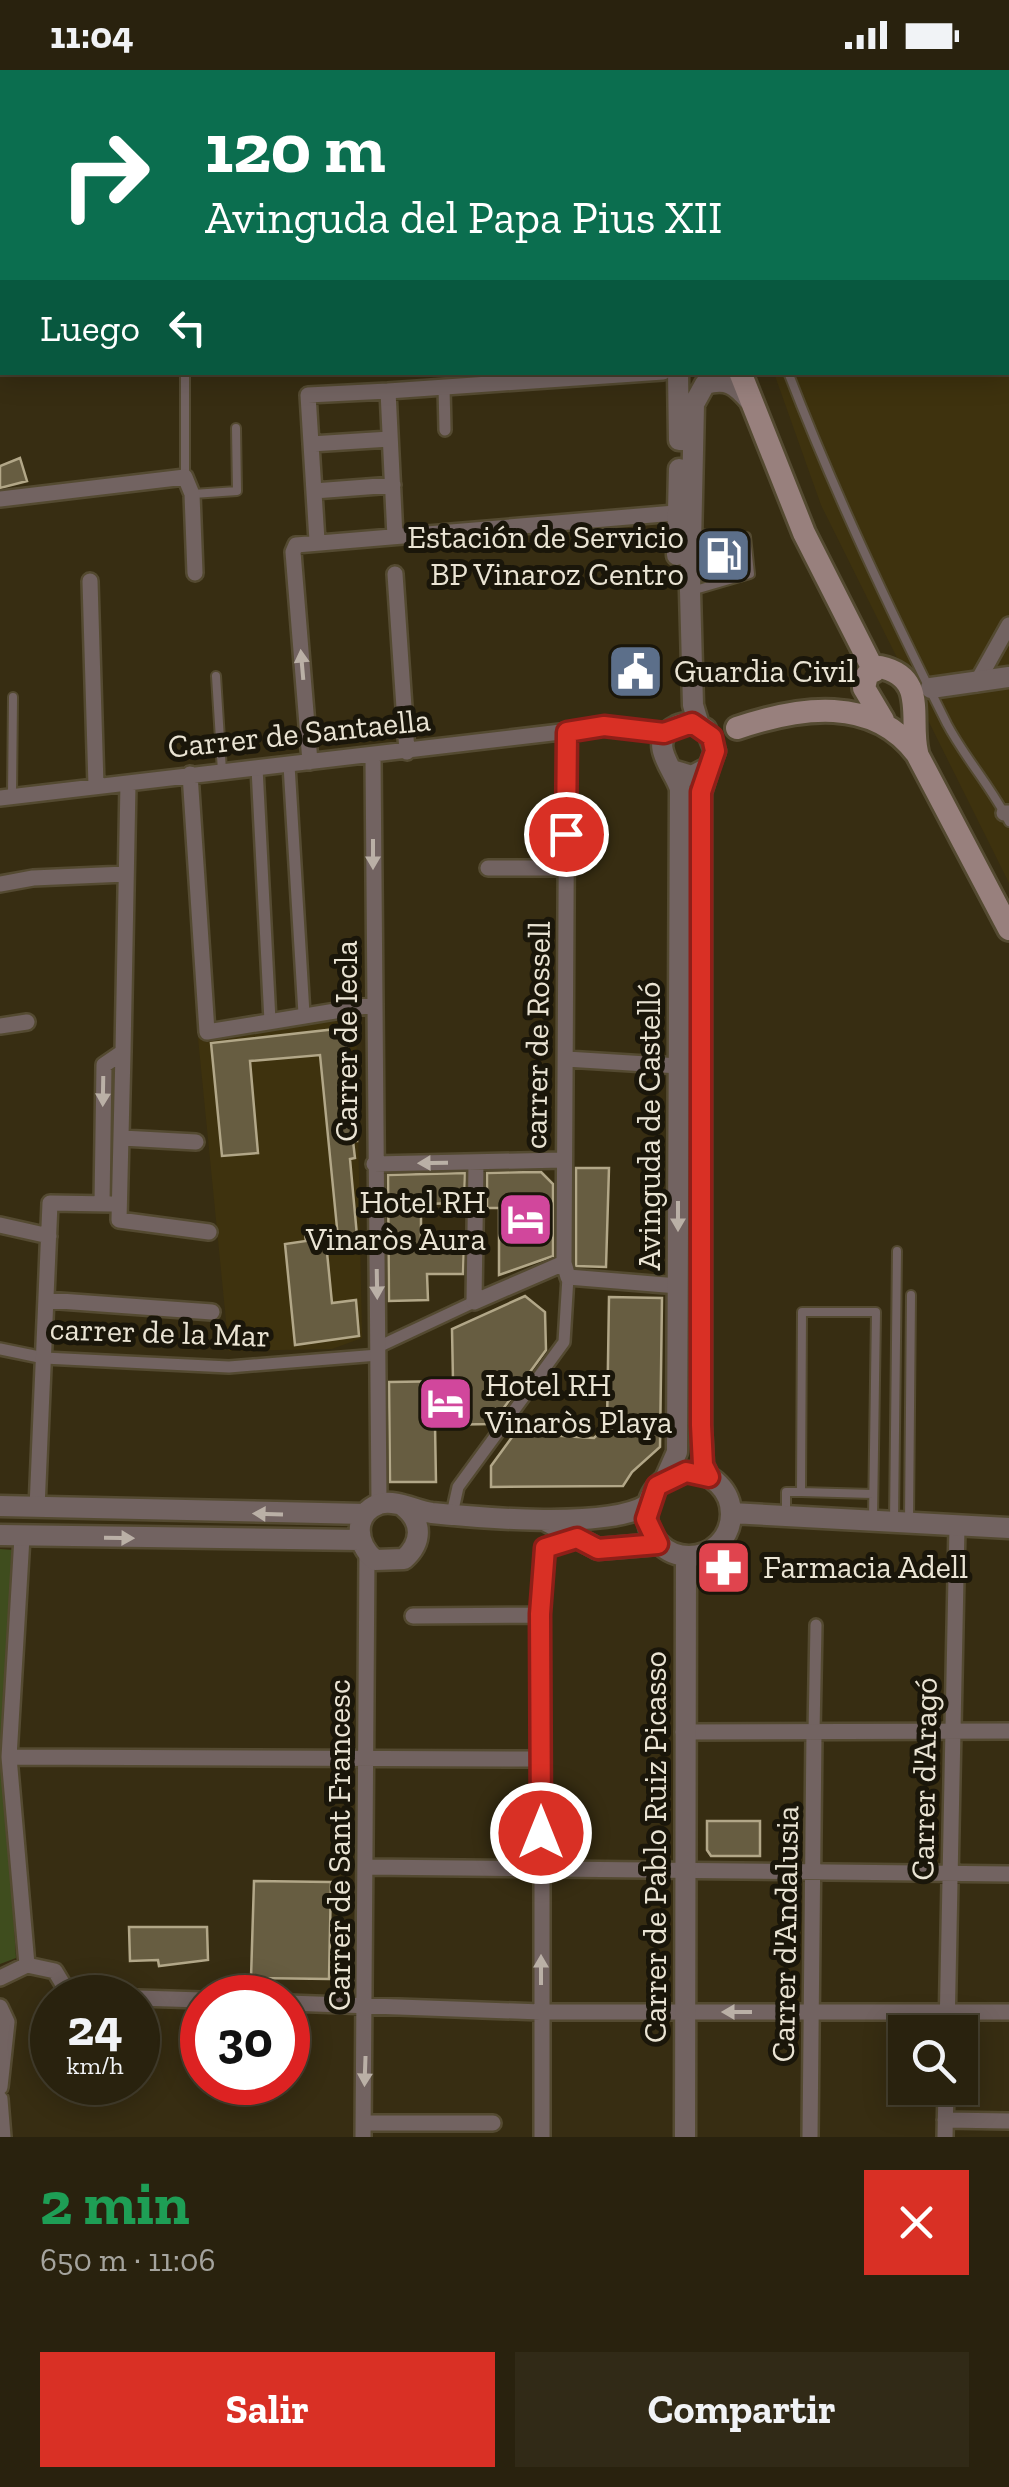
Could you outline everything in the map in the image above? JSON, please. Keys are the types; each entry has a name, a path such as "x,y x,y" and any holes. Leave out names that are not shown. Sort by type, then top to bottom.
{"main road":[{"path":"741,375 869,680 872,709 888,726"},
{"path":"826,710 869,680 880,667 893,670 918,696 911,729 917,754"},
{"path":"736,728 826,710 864,713 901,732 917,754 1009,929"}],"street":[{"path":"317,541 308,395 619,375"},
{"path":"678,375 680,480 675,513 683,536 690,591 693,705 700,725 712,737 712,759"},
{"path":"667,763 683,682 683,536 697,392 720,380 735,384 751,403"},
{"path":"444,387 445,430"},
{"path":"388,390 395,537"},
{"path":"311,444 390,439"},
{"path":"0,499 184,477 192,494 194,573"},
{"path":"314,491 393,486"},
{"path":"310,762 293,552 296,545 675,513"},
{"path":"396,574 406,752"},
{"path":"90,581 96,786"},
{"path":"976,684 1009,625"},
{"path":"918,696 1009,677"},
{"path":"672,729 700,725 736,728"},
{"path":"604,726 642,740 667,763 692,776 712,759 736,728"},
{"name":"Carrer de Santaella","path":"6,797 604,726 672,729"},
{"name":"carrer de Rossell","path":"566,1270 563,1160 567,732"},
{"name":"Carrer de Iecla","path":"372,1509 378,1351 372,1005 373,756"},
{"name":"Avinguda de Castelló","path":"709,1477 703,1465 701,1425 701,792 712,759"},
{"name":"Avinguda de Castelló","path":"664,1480 678,1452 680,790 667,763"},
{"path":"289,764 304,1014"},
{"path":"257,768 270,1021"},
{"path":"190,774 207,1032 372,1005"},
{"path":"128,782 119,1220 208,1232"},
{"path":"488,868 566,868"},
{"path":"0,884 32,878 126,874"},
{"path":"0,1026 27,1022"},
{"path":"102,1204 104,1064 123,1052"},
{"path":"566,1060 679,1066"},
{"path":"122,1138 196,1142"},
{"path":"374,1164 563,1160"},
{"path":"474,1302 476,1162"},
{"path":"37,1508 50,1203 120,1204"},
{"path":"0,1225 49,1236"},
{"path":"460,1515 458,1487 564,1342 566,1270"},
{"name":"carrer de la Mar","path":"0,1349 44,1358 229,1367 378,1351 474,1302 566,1270 678,1286"},
{"path":"46,1300 212,1312"},
{"path":"0,1506 404,1507 460,1515 622,1518 647,1505 664,1480 686,1472 709,1477 724,1492 731,1513 723,1540 700,1555 686,1557 658,1544 598,1549 534,1517"},
{"path":"647,1505 646,1519 658,1544"},
{"path":"404,1507 417,1522 417,1543"},
{"path":"363,1547 372,1509"},
{"path":"731,1513 1009,1528"},
{"path":"0,1535 363,1547 375,1560 395,1562 460,1515"},
{"name":"Carrer d'Aragó","path":"947,2015 957,1526"},
{"path":"22,1536 9,1757 27,1965"},
{"path":"542,2137 540,1614 545,1548 577,1538"},
{"name":"Carrer de Sant Francesc","path":"363,1547 367,1756 363,2130"},
{"name":"Carrer de Pablo Ruiz Picasso","path":"685,2137 686,1557"},
{"path":"413,1616 540,1614"},
{"path":"814,1732 816,1625"},
{"path":"683,1732 1009,1731"},
{"name":"Carrer d'Andalusia","path":"810,2137 814,1732"},
{"path":"9,1757 540,1759"},
{"path":"367,1867 1009,1874"},
{"path":"0,1978 27,1965 56,1970 59,1975"},
{"path":"310,2004 542,2012 1009,2012"},
{"path":"0,2007 7,2022 0,2086"},
{"path":"0,2099 3,2137"},
{"path":"945,2128 1009,2122"},
{"path":"363,2130 493,2124"}],"lane":[{"path":"789,375 836,497 895,625 918,696 949,727 1007,816"},
{"path":"184,477 185,376"},
{"path":"192,494 236,490 236,428"},
{"path":"683,536 746,536 750,574 690,591"},
{"path":"216,676 222,771"},
{"path":"6,797 13,697"},
{"path":"897,1251 902,1524"},
{"path":"902,1524 911,1295"},
{"path":"801,1492 802,1312 876,1312 872,1523"},
{"path":"786,1517 786,1492 873,1494"}],"shaded area":[{"path":"775,375 1009,375 1009,883 821,505"},
{"path":"356,1015 362,1338 332,1349 229,1351 198,1038"}],"green space":[{"path":"0,1549 13,1550 2,1728 16,1958 0,1964"}],"building":[{"path":"20,458 27,481 0,488 0,466"},
{"path":"345,1028 357,1141 353,1141 355,1158 350,1159 357,1236 338,1238 320,1055 250,1061 258,1153 222,1156 211,1043"},
{"path":"576,1168 609,1168 606,1267 576,1266"},
{"name":"Hotel RH Vinaròs Aura","path":"541,1172 553,1184 553,1256 499,1275 499,1208 487,1208 487,1173"},
{"path":"465,1173 464,1203 421,1204 421,1243 464,1243 463,1274 427,1274 428,1300 389,1301 388,1175"},
{"path":"325,1232 332,1303 356,1300 359,1336 295,1345 285,1244 306,1241 305,1234"},
{"name":"Hotel RH Vinaròs Playa","path":"525,1296 545,1312 546,1350 492,1424 435,1425 436,1482 390,1482 389,1382 453,1381 452,1329"},
{"path":"609,1297 662,1298 660,1447 632,1472 623,1486 491,1487 491,1466 515,1433 594,1438 607,1426"},
{"path":"707,1821 760,1821 760,1856 711,1856 707,1850"},
{"path":"254,1881 331,1882 329,1979 310,1979 310,1975 251,1975"},
{"path":"129,1927 207,1927 208,1960 159,1966 158,1960 130,1961"}],"place":[{"name":"Estación de Servicio BP Vinaroz Centro","path":"723,555"},
{"name":"Guardia Civil","path":"635,671"},
{"name":"Hotel RH Vinaròs Aura","path":"525,1220"},
{"name":"Hotel RH Vinaròs Playa","path":"446,1403"},
{"name":"Farmacia Adell","path":"724,1567"}],"route":[{"path":"541,1833 540,1614 545,1548 577,1538 598,1549 658,1544 646,1519 647,1505 657,1486 686,1472 709,1477 703,1465 701,1425 701,792 715,751 712,737 706,729 692,723 680,724 664,733 604,726 567,732 566,834"}]}
